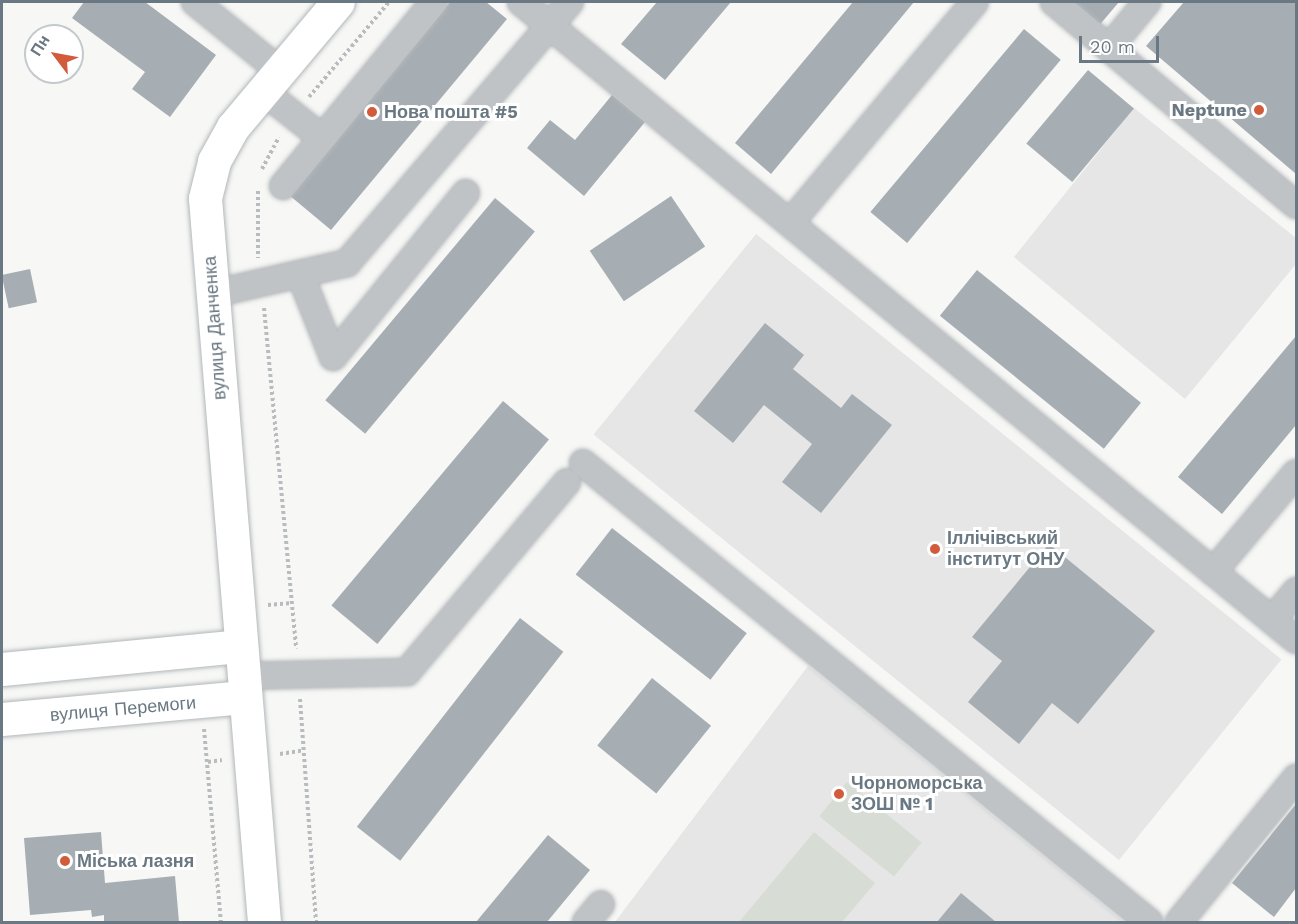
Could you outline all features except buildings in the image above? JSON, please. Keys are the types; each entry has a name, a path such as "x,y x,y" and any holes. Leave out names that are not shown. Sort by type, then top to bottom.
{"main road":[{"name":"вулиця Данченка","path":"264,922 205,198 214,161 271,81 338,2"},
{"path":"2,669 242,673"},
{"name":"вулиця Перемоги","path":"2,719 201,702 242,673"}],"street":[{"path":"195,2 271,81 294,116 322,138"},
{"path":"283,186 434,2"},
{"path":"521,2 1296,640"},
{"path":"212,294 347,263 570,2"},
{"path":"790,223 975,2"},
{"path":"1054,2 1296,205"},
{"path":"1109,48 1147,2"},
{"path":"300,274 333,357 466,194"},
{"path":"242,673 406,672 575,472 1149,922"},
{"path":"1214,572 1296,473"},
{"path":"1272,620 1296,591"},
{"path":"1179,922 1296,778"}],"path":[{"path":"316,922 277,407 260,284 255,208 264,157 294,116 389,2"},
{"path":"201,702 221,922"}],"shaded area":[{"path":"1134,108 1296,238 1296,264 1185,399 1014,257"},
{"name":"Іллічівський інститут ОНУ","path":"756,234 1281,659 1119,860 594,435"},
{"name":"Чорноморська ЗОШ № 1","path":"808,666 1124,922 615,922"},
{"path":"847,782 922,842 894,877 819,816"},
{"path":"814,832 875,883 842,922 739,922"}],"place":[{"name":"Neptune","path":"1259,110"},
{"name":"Нова пошта #5","path":"372,112"},
{"name":"Іллічівський інститут ОНУ","path":"935,549"},
{"name":"Чорноморська ЗОШ № 1","path":"839,794"},
{"name":"Міська лазня","path":"65,861"}]}
